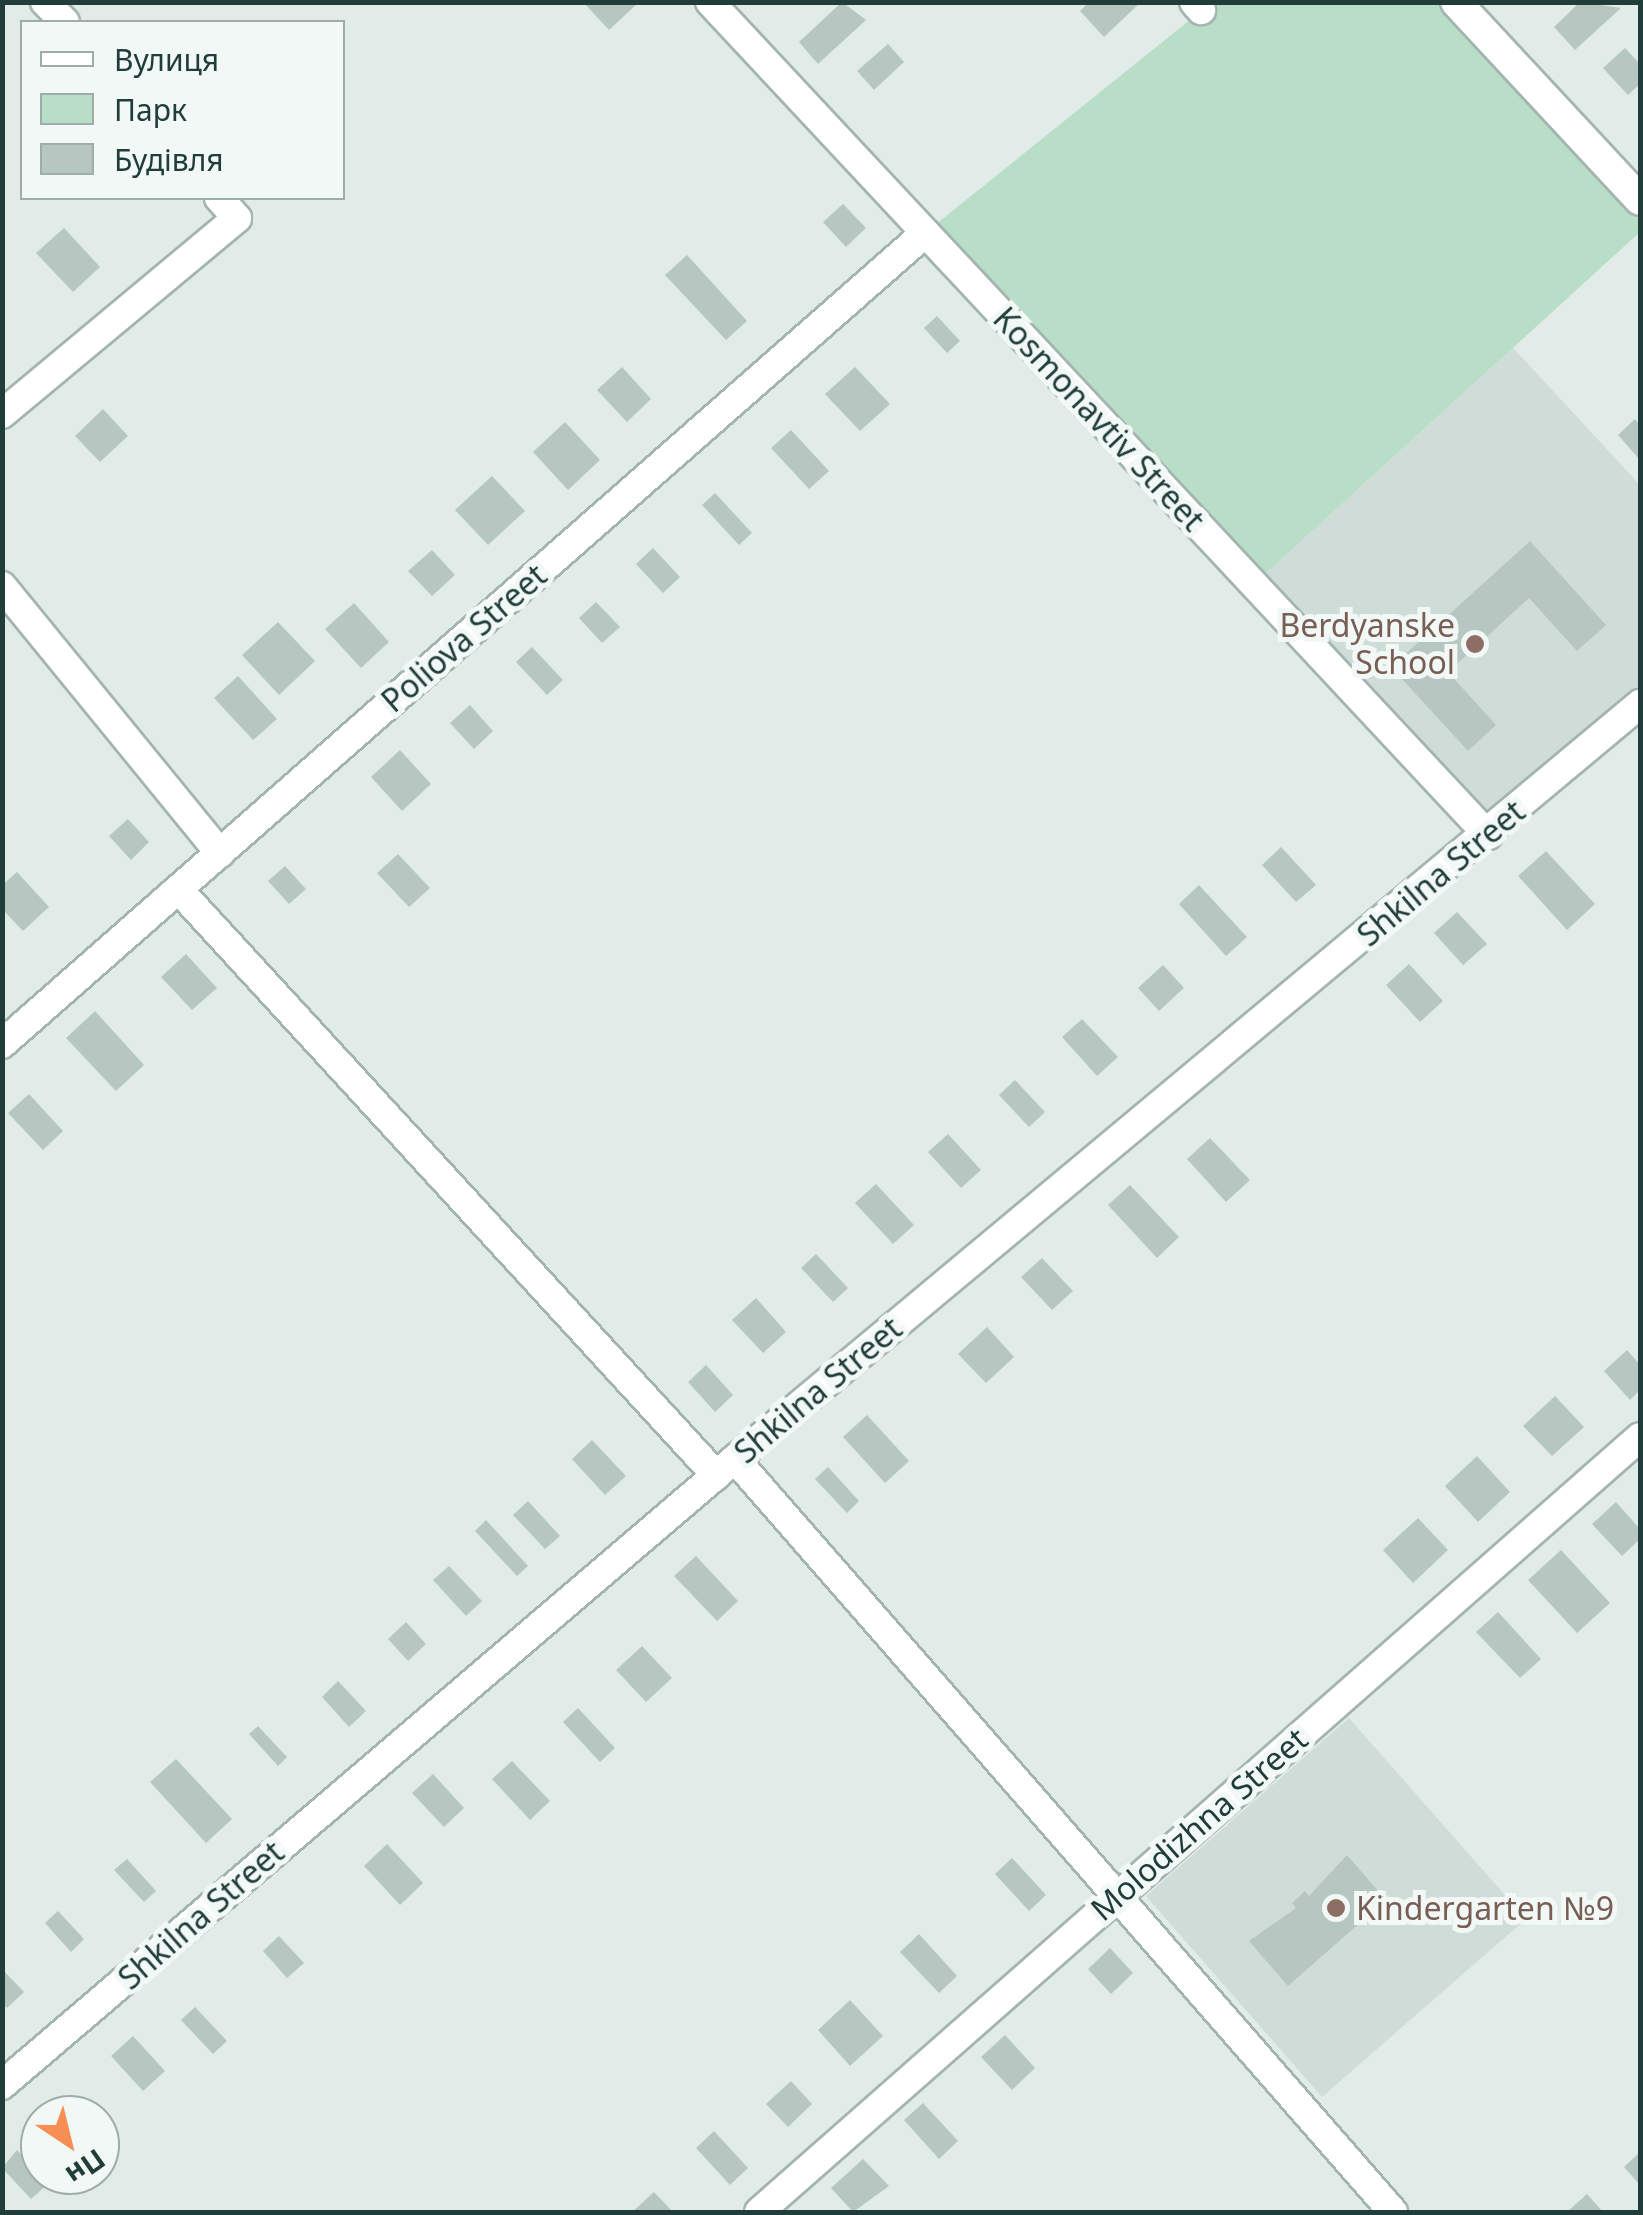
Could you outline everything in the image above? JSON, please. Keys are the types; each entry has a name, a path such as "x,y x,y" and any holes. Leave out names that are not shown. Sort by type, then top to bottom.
{"street":[{"path":"44,2 63,20"},
{"name":"Kosmonavtiv Street","path":"710,2 1488,834"},
{"path":"1456,2 1640,200"},
{"path":"2,414 228,208"},
{"name":"Poliova Street","path":"2,1044 926,232"},
{"path":"2,586 220,853"},
{"name":"Shkilna Street","path":"2,2085 726,1466 1640,704"},
{"path":"178,889 726,1466 1117,1896 1393,2212"},
{"name":"Molodizhna Street","path":"759,2212 1640,1438"}],"shaded area":[{"name":"Berdyanske School","path":"1513,348 1640,485 1640,704 1488,835 1254,584"},
{"name":"Kindergarten №9","path":"1349,1718 1526,1919 1322,2097 1146,1896"}],"green space":[{"path":"1194,3 1458,3 1640,197 1640,232 1254,584 925,233 1201,11"}],"building":[{"path":"583,2 639,2 609,30"},
{"path":"842,2 866,20 818,64 799,42"},
{"path":"1089,2 1141,2 1104,37 1080,11"},
{"path":"1580,2 1621,8 1575,50 1554,27"},
{"path":"888,44 904,62 874,90 857,71"},
{"path":"1625,48 1640,64 1640,84 1628,95 1603,68"},
{"path":"843,204 866,228 846,247 823,222"},
{"path":"64,228 100,267 73,292 36,253"},
{"path":"687,255 747,321 726,340 665,275"},
{"path":"937,316 960,341 947,353 924,328"},
{"path":"622,367 651,399 627,422 597,390"},
{"path":"855,367 890,404 860,431 825,394"},
{"path":"103,409 128,436 100,462 75,436"},
{"path":"1635,419 1640,425 1640,460 1618,435"},
{"path":"565,422 600,460 568,490 533,452"},
{"path":"791,430 829,471 809,489 771,448"},
{"path":"492,476 525,511 488,545 455,510"},
{"path":"715,493 752,533 739,545 702,505"},
{"path":"1530,541 1606,625 1577,651 1529,598 1448,672 1496,725 1468,751 1391,667"},
{"path":"653,548 680,577 663,593 636,564"},
{"path":"432,550 455,575 432,596 408,571"},
{"path":"596,602 620,627 602,643 579,618"},
{"path":"354,603 389,642 361,668 325,629"},
{"path":"278,622 315,661 279,695 242,655"},
{"path":"532,647 563,680 547,695 516,662"},
{"path":"238,676 277,719 253,740 214,698"},
{"path":"470,705 493,731 474,749 450,723"},
{"path":"400,750 431,784 402,811 371,777"},
{"path":"128,819 149,842 131,860 109,836"},
{"path":"1281,847 1316,885 1296,902 1262,865"},
{"path":"1546,851 1595,904 1567,930 1518,876"},
{"path":"398,854 430,888 409,907 377,873"},
{"path":"285,866 306,889 289,904 268,881"},
{"path":"17,872 49,907 23,931 2,909 2,885"},
{"path":"1199,885 1247,937 1226,956 1179,904"},
{"path":"1457,912 1487,944 1463,965 1434,933"},
{"path":"186,954 217,988 192,1010 161,977"},
{"path":"1409,964 1443,1001 1420,1022 1386,985"},
{"path":"1163,965 1184,988 1159,1011 1138,988"},
{"path":"95,1011 144,1065 116,1091 66,1038"},
{"path":"1082,1019 1118,1057 1097,1076 1062,1037"},
{"path":"1015,1080 1045,1112 1029,1127 999,1095"},
{"path":"29,1094 63,1131 43,1150 8,1113"},
{"path":"948,1134 981,1170 961,1188 928,1152"},
{"path":"1210,1138 1250,1180 1226,1202 1187,1159"},
{"path":"876,1184 914,1225 893,1244 855,1203"},
{"path":"1130,1185 1179,1237 1157,1258 1108,1205"},
{"path":"816,1254 848,1288 833,1302 801,1268"},
{"path":"1042,1258 1073,1291 1052,1310 1021,1277"},
{"path":"756,1298 786,1332 763,1353 732,1320"},
{"path":"987,1327 1014,1357 986,1383 958,1354"},
{"path":"1627,1350 1640,1365 1640,1390 1630,1400 1604,1371"},
{"path":"706,1365 733,1395 715,1412 688,1382"},
{"path":"1555,1396 1584,1427 1552,1456 1523,1426"},
{"path":"867,1415 909,1461 885,1483 843,1437"},
{"path":"592,1440 626,1476 605,1495 572,1459"},
{"path":"1477,1456 1510,1492 1478,1522 1445,1486"},
{"path":"828,1467 859,1501 847,1513 815,1479"},
{"path":"528,1501 560,1536 545,1549 513,1515"},
{"path":"1616,1502 1640,1529 1640,1539 1622,1556 1592,1524"},
{"path":"1418,1518 1448,1550 1413,1583 1383,1550"},
{"path":"486,1520 528,1566 517,1576 475,1531"},
{"path":"1561,1550 1610,1603 1577,1633 1528,1580"},
{"path":"696,1556 738,1601 717,1621 674,1576"},
{"path":"449,1566 482,1601 466,1616 433,1580"},
{"path":"1498,1612 1541,1659 1520,1678 1476,1632"},
{"path":"406,1622 426,1644 408,1661 388,1639"},
{"path":"642,1646 672,1678 646,1702 616,1670"},
{"path":"338,1681 366,1711 349,1727 322,1697"},
{"path":"578,1708 615,1748 600,1762 563,1722"},
{"path":"258,1726 287,1757 278,1766 249,1734"},
{"path":"176,1759 232,1819 206,1843 150,1782"},
{"path":"512,1761 550,1801 530,1820 492,1779"},
{"path":"433,1774 464,1808 444,1827 412,1793"},
{"path":"387,1844 423,1883 400,1905 364,1866"},
{"path":"1347,1855 1386,1900 1288,1986 1249,1941 1296,1908 1292,1903 1305,1891 1309,1896"},
{"path":"1012,1858 1046,1895 1029,1911 995,1874"},
{"path":"127,1859 156,1891 144,1902 114,1870"},
{"path":"58,1911 84,1939 71,1952 45,1923"},
{"path":"919,1934 957,1976 939,1993 900,1952"},
{"path":"279,1936 304,1963 287,1978 263,1951"},
{"path":"1110,1948 1133,1973 1111,1994 1088,1969"},
{"path":"2,1969 24,1992 7,2008 2,2003"},
{"path":"850,2000 883,2036 850,2066 818,2030"},
{"path":"195,2007 227,2041 213,2054 181,2020"},
{"path":"1005,2035 1035,2068 1012,2090 981,2057"},
{"path":"133,2036 165,2071 143,2091 111,2056"},
{"path":"791,2081 812,2104 788,2127 766,2104"},
{"path":"923,2103 958,2141 939,2159 904,2120"},
{"path":"714,2131 748,2168 730,2185 696,2148"},
{"path":"17,2150 20,2187 2,2168"},
{"path":"1640,2152 1640,2185 1624,2167"},
{"path":"863,2159 889,2186 853,2212 831,2188"},
{"path":"654,2192 673,2212 632,2212"},
{"path":"1587,2194 1603,2212 1567,2212"}],"place":[{"name":"Berdyanske School","path":"1475,644"},
{"name":"Kindergarten №9","path":"1336,1908"}]}
